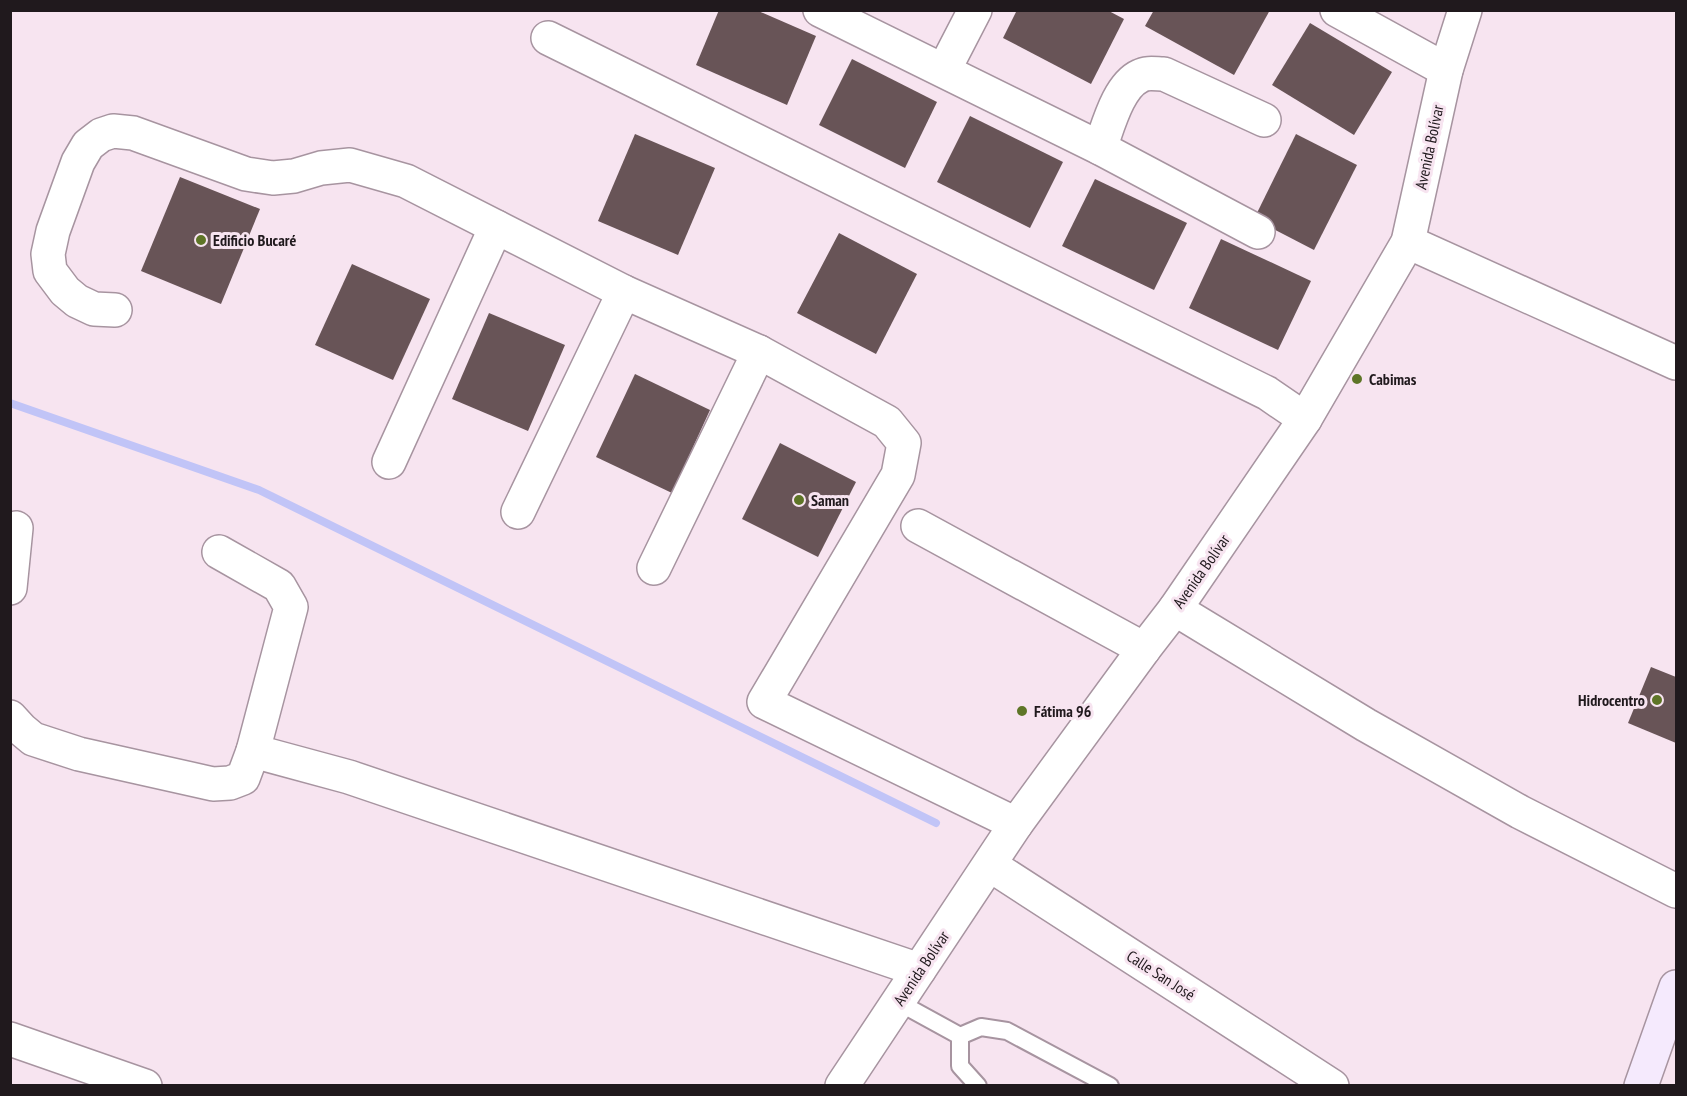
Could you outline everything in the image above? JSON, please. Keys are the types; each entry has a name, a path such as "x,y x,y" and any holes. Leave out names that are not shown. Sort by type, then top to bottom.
{"main road":[{"path":"1641,1086 1677,987"}],"street":[{"path":"820,10 1100,148 1258,232"},
{"path":"944,70 975,10"},
{"path":"1337,10 1446,70"},
{"name":"Avenida Bolívar","path":"843,1086 1016,824 1175,609 1305,419 1408,242 1446,70 1465,10"},
{"path":"548,38 1267,393 1305,419"},
{"path":"1100,148 1120,97 1130,83 1141,75 1164,75 1264,120"},
{"path":"115,310 94,309 77,301 65,291 50,271 48,254 53,231 78,162 88,145 101,135 113,131 133,134 246,174 273,178 294,176 321,168 350,165 406,181 624,292 759,352 887,422 904,443 898,475 764,702 1016,824"},
{"path":"389,462 496,227"},
{"path":"1408,242 1677,363"},
{"path":"518,512 624,292"},
{"path":"654,568 759,352"},
{"path":"918,526 1144,649"},
{"path":"10,588 16,528"},
{"path":"10,717 33,739 79,754 213,784 230,783 243,778 253,750 291,607 279,586 219,552"},
{"path":"1175,609 1366,725 1520,812 1677,891"},
{"path":"253,750 349,777 919,970"},
{"name":"Calle San José","path":"990,865 1332,1086"},
{"path":"10,1039 145,1086"}],"lane":[{"path":"898,1002 960,1036"},
{"path":"960,1036 981,1027 1007,1031 1110,1086"},
{"path":"960,1036 960,1066 978,1086"}],"building":[{"path":"719,10 756,10 816,36 787,105 696,65"},
{"path":"1017,10 1107,10 1124,19 1091,84 1003,38"},
{"path":"1154,10 1270,10 1234,75 1145,26"},
{"path":"1310,23 1392,72 1354,135 1272,85"},
{"path":"852,59 937,102 905,168 819,125"},
{"path":"970,116 1063,162 1030,228 937,182"},
{"path":"635,134 715,168 678,255 598,221"},
{"path":"1296,134 1357,165 1314,250 1254,219"},
{"name":"Edificio Bucaré","path":"180,177 260,209 221,304 141,271"},
{"path":"1095,179 1187,223 1154,290 1062,246"},
{"path":"839,233 917,274 876,354 797,313"},
{"path":"1221,239 1311,281 1278,350 1189,308"},
{"path":"352,264 430,299 393,380 315,345"},
{"path":"489,313 565,345 528,431 452,399"},
{"path":"635,374 710,410 672,493 596,457"},
{"name":"Saman","path":"780,443 856,482 818,557 742,519"},
{"name":"Hidrocentro","path":"1651,667 1676,677 1676,743 1628,723"}],"waterway":[{"path":"10,403 259,490 936,823"}],"place":[{"name":"Edificio Bucaré","path":"201,240"},
{"name":"Cabimas","path":"1357,379"},
{"name":"Saman","path":"799,500"},
{"name":"Hidrocentro","path":"1657,700"},
{"name":"Fátima 96","path":"1022,711"}]}
